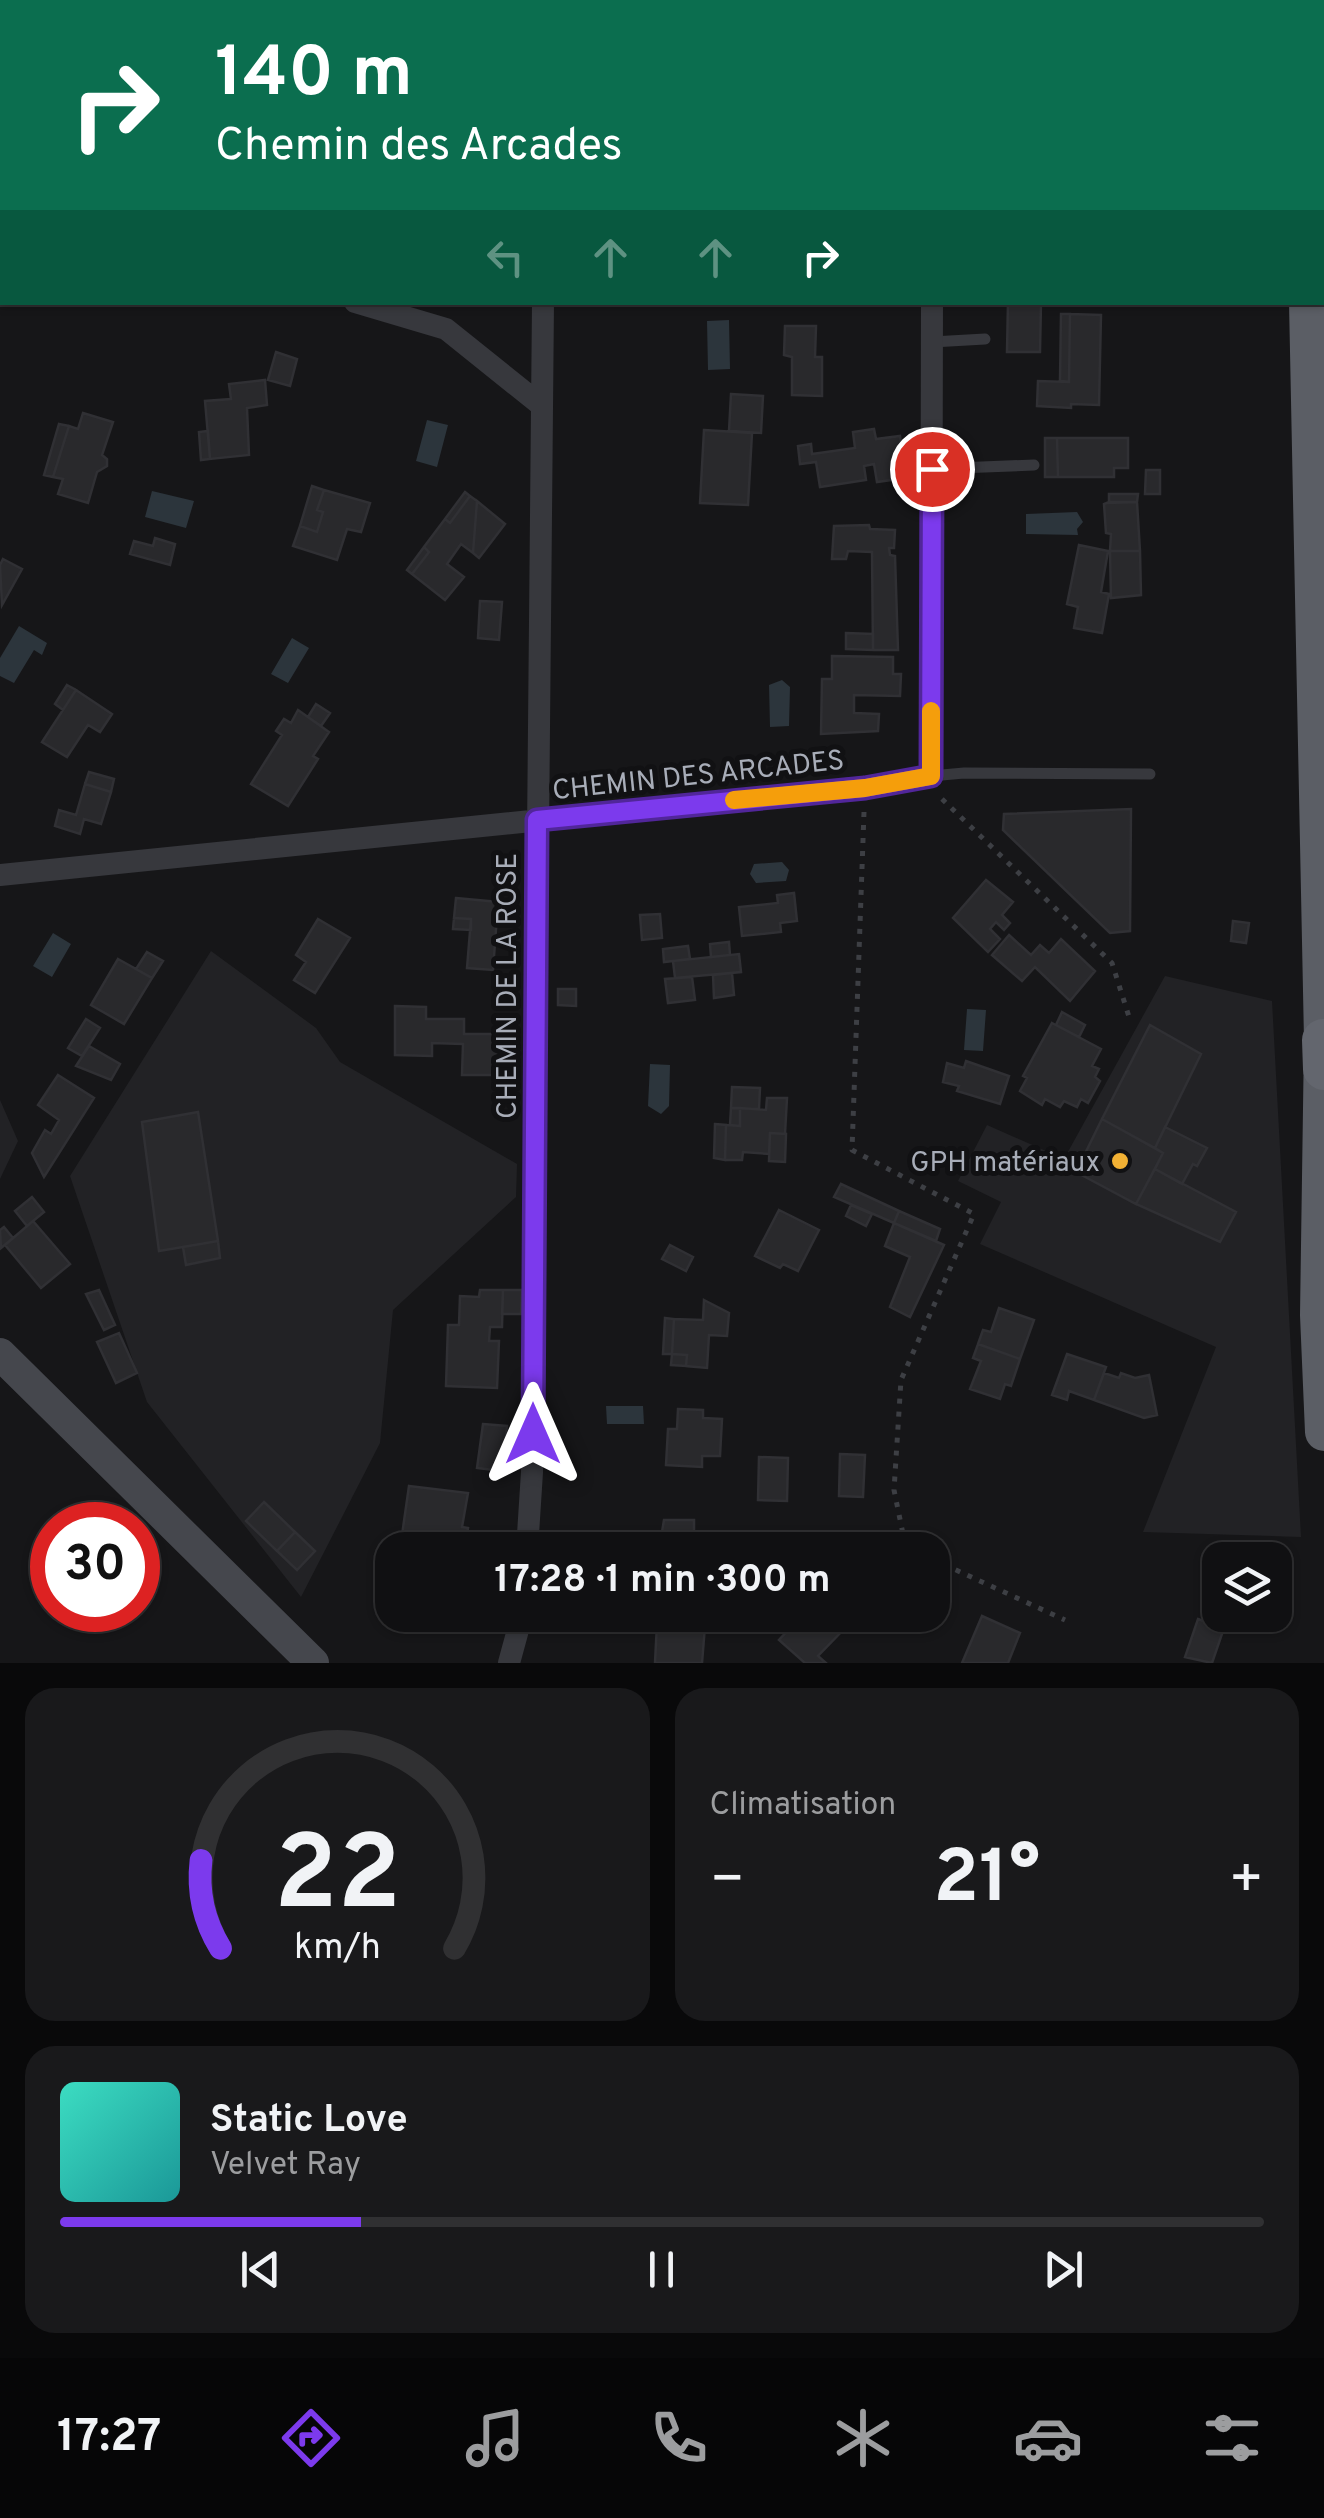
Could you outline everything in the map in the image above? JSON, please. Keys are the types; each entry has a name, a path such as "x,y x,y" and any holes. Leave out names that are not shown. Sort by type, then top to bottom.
{"highway":[{"path":"1308,305 1323,1055 1319,1315 1324,1432"}],"main road":[{"path":"0,1354 313,1663"}],"street":[{"path":"365,305 446,329 542,406"},
{"name":"CHEMIN DE LA ROSE","path":"528,1532 532,1472 542,305"},
{"path":"931,776 932,305"},
{"name":"CHEMIN DES ARCADES","path":"0,875 865,788 931,776"},
{"path":"509,1663 517,1632"}],"lane":[{"path":"932,342 985,339"},
{"path":"932,469 1034,465"},
{"path":"931,776 1150,774"}],"path":[{"path":"931,776 944,804 1112,964 1130,1020"},
{"path":"865,788 852,1150 974,1214 901,1380 894,1490 903,1532"},
{"path":"950,1567 1065,1620"}],"shaded area":[{"path":"729,320 730,369 708,370 707,321"},
{"path":"427,420 448,425 437,467 416,461"},
{"path":"152,491 194,501 186,528 145,517"},
{"path":"1077,512 1083,522 1077,529 1078,535 1026,534 1026,514"},
{"path":"19,626 47,643 42,655 34,650 14,683 0,676 0,658"},
{"path":"292,638 309,648 288,683 271,674"},
{"path":"782,680 790,687 789,726 770,727 769,685"},
{"path":"782,862 789,870 786,881 756,883 750,874 754,864"},
{"path":"53,933 71,944 52,977 33,966"},
{"path":"211,951 316,1028 340,1062 517,1164 516,1197 393,1310 380,1443 301,1597 147,1402 70,1176"},
{"path":"1165,976 1272,1001 1301,1537 1143,1532 1216,1347 980,1244 1001,1202 958,1181 987,1125 1064,1159"},
{"path":"967,1009 986,1010 983,1051 964,1050"},
{"path":"650,1064 670,1065 669,1106 661,1114 648,1106"},
{"path":"0,1100 18,1141 0,1179"},
{"path":"606,1406 643,1406 644,1424 607,1424"}],"building":[{"path":"1008,305 1041,305 1040,352 1007,352"},
{"path":"1061,314 1070,314 1069,382 1060,381"},
{"path":"1070,314 1101,315 1099,405 1037,406 1038,381 1069,382"},
{"path":"785,326 816,326 815,357 822,357 822,396 792,395 792,357 784,355"},
{"path":"276,352 297,359 290,386 268,380"},
{"path":"265,380 267,405 247,408 249,455 210,459 205,401 231,399 229,384"},
{"path":"731,394 763,396 761,433 729,431"},
{"path":"83,413 113,422 102,455 107,466 97,472 88,503 58,494 63,479 53,477 69,426 78,429"},
{"path":"59,424 69,426 53,477 44,475"},
{"path":"874,429 876,439 900,436 906,478 877,482 874,464 864,466 866,480 820,487 816,462 800,464 798,446 811,444 812,454 855,448 853,432"},
{"path":"704,430 752,433 748,505 700,503"},
{"path":"208,431 210,459 201,460 199,432"},
{"path":"1045,438 1057,438 1058,477 1045,477"},
{"path":"1057,438 1128,438 1128,468 1114,468 1114,477 1058,477"},
{"path":"1146,470 1160,470 1160,494 1145,494"},
{"path":"312,486 324,490 317,510 323,512 317,532 300,526"},
{"path":"324,490 370,503 361,532 347,529 337,560 293,546 300,526 317,532 323,512 317,510"},
{"path":"465,492 470,496 450,523 445,519"},
{"path":"1109,494 1138,494 1137,502 1109,503"},
{"path":"470,496 477,501 473,553 461,544 447,564 464,577 445,600 412,574 429,552 424,547 445,519 450,523"},
{"path":"477,501 505,524 479,558 473,553"},
{"path":"1137,502 1140,551 1110,551 1111,534 1106,533 1104,504"},
{"path":"869,525 870,529 895,530 894,548 889,548 890,555 895,556 898,650 873,650 872,552 848,551 846,559 832,559 834,526"},
{"path":"155,538 175,544 170,565 130,554 134,541 153,546"},
{"path":"1079,545 1108,551 1101,592 1109,594 1102,633 1074,628 1078,607 1067,604"},
{"path":"424,547 429,552 412,574 407,570"},
{"path":"1110,551 1140,551 1141,595 1111,598"},
{"path":"3,559 22,569 2,605 0,565"},
{"path":"480,601 502,602 499,640 478,638"},
{"path":"846,633 873,634 873,650 846,649"},
{"path":"832,656 893,657 893,674 901,674 900,696 854,695 854,713 879,714 878,731 821,734 822,679 832,679"},
{"path":"67,685 76,690 63,710 55,704"},
{"path":"76,690 112,714 100,732 88,725 67,757 42,742"},
{"path":"316,704 330,713 321,726 308,717"},
{"path":"298,710 329,732 313,756 318,759 288,806 251,784 282,735 276,731 284,719 291,723"},
{"path":"89,772 114,779 111,792 85,784"},
{"path":"85,784 111,792 101,824 84,819 80,834 55,826 59,810 76,815"},
{"path":"1131,809 1130,931 1110,933 1003,830 1004,814"},
{"path":"986,880 1013,902 1002,915 1010,923 1004,930 996,922 990,929 1000,939 988,952 953,918"},
{"path":"794,893 797,921 780,923 781,932 742,936 739,907 778,903 777,895"},
{"path":"456,898 498,902 493,970 467,968 471,919 454,918"},
{"path":"660,914 662,938 642,940 640,915"},
{"path":"454,918 471,919 471,930 453,929"},
{"path":"318,919 350,938 315,993 294,980 306,962 296,955"},
{"path":"1233,921 1249,923 1246,943 1231,941"},
{"path":"1009,935 1031,955 1040,945 1049,953 1061,939 1095,971 1070,1001 1035,967 1022,981 992,955"},
{"path":"729,942 730,955 711,957 710,944"},
{"path":"688,946 690,959 664,962 663,949"},
{"path":"147,952 163,961 152,978 136,969"},
{"path":"739,954 741,972 675,978 673,961"},
{"path":"118,959 152,978 124,1024 91,1005"},
{"path":"732,973 734,995 714,998 713,975"},
{"path":"692,977 695,1000 668,1003 665,979"},
{"path":"558,989 576,989 576,1006 558,1005"},
{"path":"395,1006 426,1007 426,1019 464,1019 464,1034 503,1034 502,1075 462,1075 463,1044 432,1043 432,1056 395,1055"},
{"path":"1062,1012 1085,1025 1079,1037 1056,1025"},
{"path":"86,1019 100,1028 82,1056 68,1048"},
{"path":"1052,1023 1101,1049 1092,1066 1099,1069 1095,1077 1100,1081 1088,1103 1081,1099 1077,1107 1064,1101 1060,1107 1045,1099 1042,1105 1020,1091 1027,1078 1023,1076"},
{"path":"1150,1025 1201,1054 1155,1148 1102,1119"},
{"path":"89,1046 120,1064 111,1080 76,1066"},
{"path":"966,1061 1009,1076 1000,1104 957,1091 959,1086 943,1082 947,1063 964,1068"},
{"path":"58,1075 94,1098 44,1177 32,1153 45,1130 51,1134 59,1120 38,1105"},
{"path":"732,1087 760,1088 759,1109 731,1108"},
{"path":"767,1098 787,1098 785,1134 770,1133 769,1154 743,1152 742,1160 725,1160 726,1125 740,1126 740,1108 766,1110"},
{"path":"731,1108 740,1108 740,1126 730,1125"},
{"path":"198,1112 218,1241 159,1251 142,1122"},
{"name":"GPH matériaux","path":"1102,1119 1163,1153 1136,1204 1076,1172"},
{"path":"715,1124 726,1125 725,1160 714,1158"},
{"path":"1165,1127 1207,1148 1182,1184 1155,1169 1163,1153 1155,1148"},
{"path":"770,1133 786,1134 785,1162 769,1161"},
{"path":"1155,1169 1236,1212 1220,1242 1136,1204"},
{"path":"841,1184 899,1211 894,1223 834,1197"},
{"path":"32,1197 44,1212 27,1226 15,1211"},
{"path":"851,1205 872,1214 866,1226 846,1216"},
{"path":"779,1210 819,1230 798,1271 783,1264 780,1268 755,1256"},
{"path":"899,1211 940,1229 936,1241 894,1223"},
{"path":"33,1221 70,1264 41,1288 5,1245"},
{"path":"894,1223 944,1245 910,1317 890,1307 910,1257 885,1246"},
{"path":"4,1227 13,1238 1,1248 0,1230"},
{"path":"218,1241 220,1258 186,1265 183,1247"},
{"path":"670,1245 693,1257 686,1271 662,1259"},
{"path":"99,1290 115,1325 104,1330 86,1294"},
{"path":"480,1290 503,1290 502,1327 490,1327 489,1341 499,1341 497,1388 446,1386 448,1325 459,1325 460,1296 479,1297"},
{"path":"503,1290 522,1290 521,1314 502,1314"},
{"path":"704,1300 729,1313 727,1336 709,1335 707,1368 686,1366 687,1355 672,1354 674,1319 703,1320"},
{"path":"999,1308 1034,1320 1020,1359 978,1344 983,1330 991,1332"},
{"path":"665,1318 674,1319 672,1354 663,1354"},
{"path":"119,1333 137,1373 116,1383 97,1342"},
{"path":"978,1344 1020,1359 1011,1386 1005,1384 1000,1399 970,1389 981,1361 973,1358"},
{"path":"672,1354 687,1355 686,1366 671,1365"},
{"path":"1067,1354 1106,1367 1094,1400 1069,1391 1067,1400 1052,1395"},
{"path":"1104,1373 1119,1378 1121,1373 1135,1378 1149,1375 1157,1415 1144,1418 1094,1400"},
{"path":"678,1409 703,1410 703,1418 722,1419 720,1456 702,1456 702,1467 666,1465 668,1429 677,1429"},
{"path":"483,1424 507,1426 502,1471 477,1468"},
{"path":"840,1454 865,1455 863,1497 839,1496"},
{"path":"759,1457 788,1458 787,1501 758,1500"},
{"path":"409,1486 468,1493 462,1527 468,1528 467,1532 402,1532"},
{"path":"264,1502 295,1532 277,1551 246,1521"},
{"path":"664,1520 694,1520 694,1532 662,1532"},
{"path":"295,1532 315,1551 297,1570 277,1551"},
{"path":"982,1616 1020,1633 1008,1663 962,1663"},
{"path":"1198,1619 1202,1620 1202,1632 1223,1632 1212,1663 1185,1657"},
{"path":"657,1632 705,1632 702,1663 655,1663"},
{"path":"786,1632 841,1632 818,1656 826,1663 805,1663 779,1640"}],"slow traffic":[{"path":"734,800 865,788 931,776 931,711"}],"place":[{"name":"GPH matériaux","path":"1120,1161"}],"route":[{"path":"533,1434 537,820 865,788 931,776 932,469"}]}
